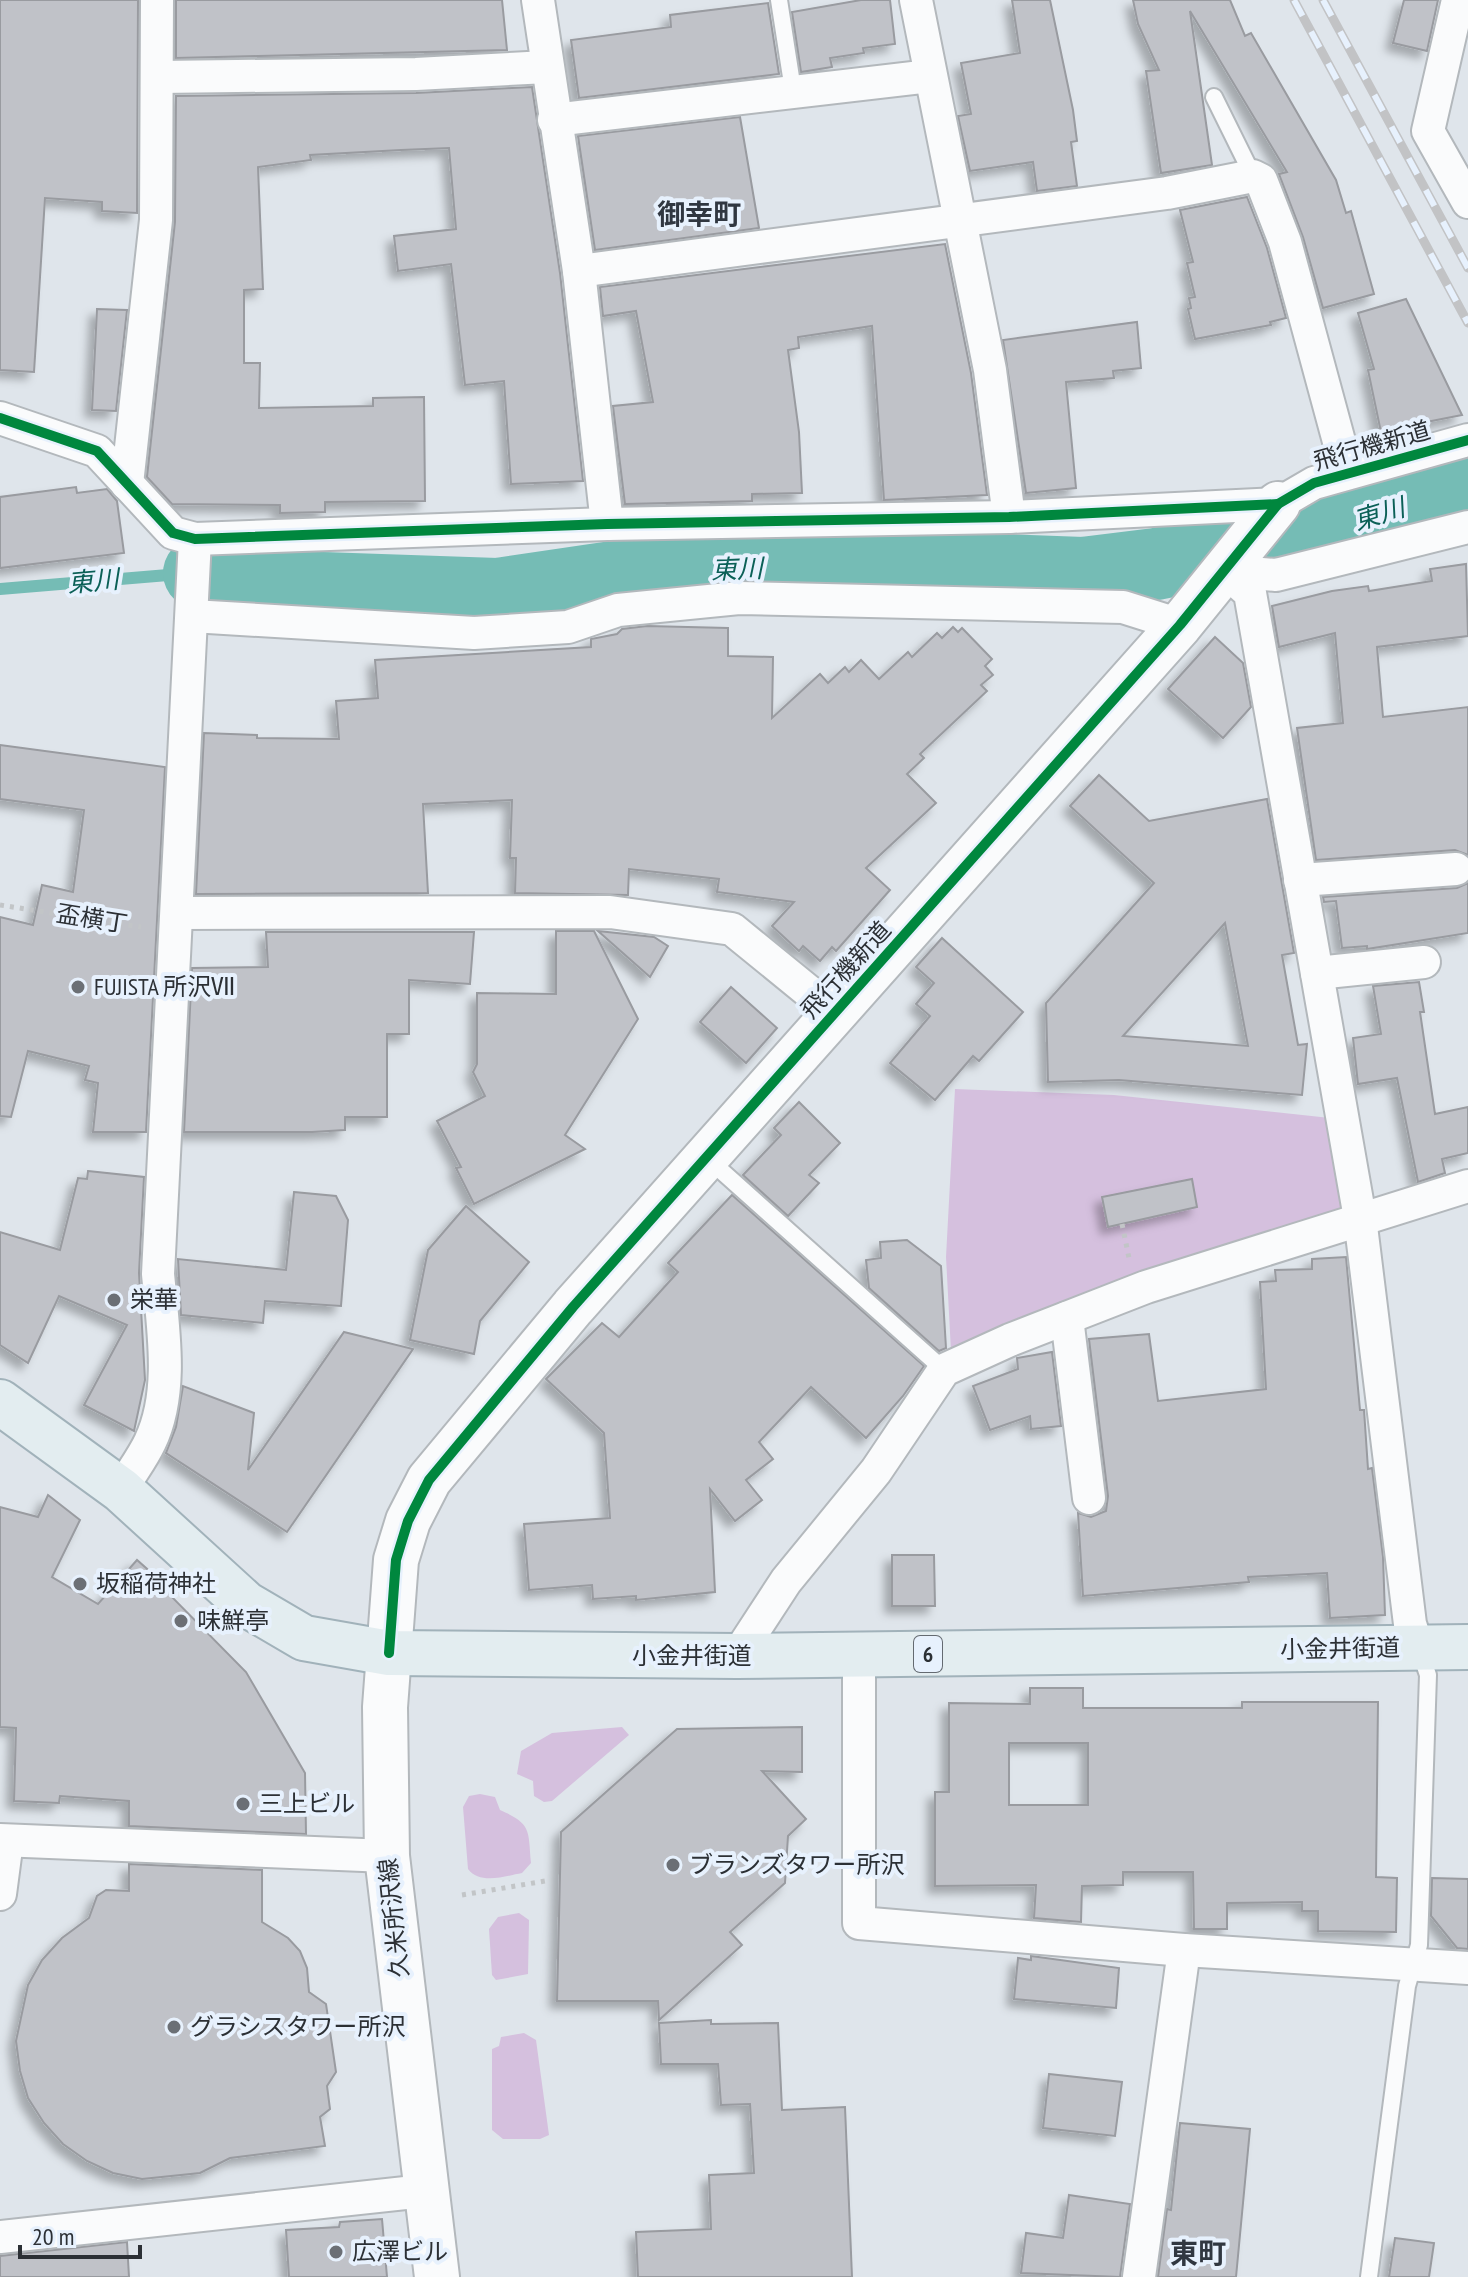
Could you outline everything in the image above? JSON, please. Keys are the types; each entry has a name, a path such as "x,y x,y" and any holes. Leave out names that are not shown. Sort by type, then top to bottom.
{"main road":[{"name":"小金井街道","path":"0,1402 121,1490 246,1604 304,1638 389,1653 737,1656 1468,1647"}],"street":[{"path":"127,484 156,220 157,0"},
{"path":"538,0 579,271 607,524"},
{"path":"916,0 990,370 1009,517"},
{"path":"1458,0 1428,131 1468,202"},
{"path":"159,77 416,74 547,67"},
{"path":"554,120 930,76"},
{"path":"579,271 1167,193 1253,176 1261,180 1285,242 1347,471"},
{"path":"0,418 97,451 173,533 196,545 607,524 1009,517 1274,508"},
{"name":"飛行機新道","path":"389,1653 396,1560 408,1521 429,1480 704,1156 1180,625 1274,508 1314,483 1347,471 1468,440"},
{"path":"1228,567 1276,575 1468,527"},
{"path":"121,1490 151,1440 161,1403 165,1347 158,1274 196,545"},
{"path":"1228,567 1250,593 1317,973 1360,1218 1410,1624 1418,1648"},
{"path":"193,603 474,633 568,627 618,610 739,598 1123,607 1180,625"},
{"path":"1300,880 1456,869"},
{"path":"179,913 610,912 732,929 835,1013"},
{"path":"1317,973 1424,962"},
{"path":"737,1656 786,1581 876,1471 944,1370 1146,1287 1468,1186"},
{"path":"1067,1318 1089,1498"},
{"name":"久米所沢線","path":"389,1653 384,1771 387,1856 424,2191 437,2277"},
{"path":"859,1655 859,1923 1184,1950 1468,1968"},
{"path":"0,1894 3,1840 387,1856"},
{"path":"1139,2277 1184,1950"},
{"path":"0,2237 424,2191"}],"lane":[{"path":"779,0 793,90"},
{"path":"1214,97 1253,176"},
{"path":"704,1156 944,1370"},
{"path":"1369,2277 1407,1986 1419,1945 1428,1675 1418,1648"}],"path":[{"path":"462,1895 545,1881"}],"shaded area":[{"path":"955,1089 1114,1095 1330,1118 1351,1208 1099,1287 951,1351 946,1257"},
{"path":"622,1727 629,1735 552,1801 544,1802 534,1796 533,1781 517,1774 521,1751 552,1733"},
{"path":"480,1794 495,1797 500,1810 518,1820 526,1829 531,1863 522,1873 486,1878 468,1869 463,1807 469,1796"},
{"path":"519,1913 529,1920 528,1974 496,1980 492,1975 489,1929 498,1917"},
{"path":"524,2033 536,2040 549,2135 540,2139 503,2139 492,2130 492,2049 499,2046 501,2037"}],"building":[{"path":"0,0 138,0 137,213 102,211 102,202 45,198 34,372 0,370"},
{"path":"176,0 502,0 507,50 176,58"},
{"path":"861,0 890,0 895,44 863,48 864,53 830,58 832,67 801,72 792,12"},
{"path":"1012,0 1050,0 1073,110 1077,141 1071,142 1077,186 1037,191 1033,162 970,171 958,116 971,114 961,63 1020,53"},
{"path":"1133,0 1230,0 1245,36 1251,33 1336,180 1346,213 1351,211 1374,294 1323,308 1303,237 1279,174 1287,172 1190,11 1212,165 1161,173 1146,71 1159,70 1138,24"},
{"path":"1404,0 1438,0 1427,51 1393,43"},
{"path":"768,3 779,74 579,98 571,40 671,27 670,15"},
{"path":"532,87 560,273 583,481 511,484 504,381 465,385 451,264 398,271 394,236 456,229 449,148 310,155 311,160 258,167 263,289 244,290 244,363 260,363 259,408 373,406 373,398 424,397 425,501 325,502 325,512 280,513 280,505 172,504 147,477 175,222 176,96 416,93"},
{"path":"740,117 759,228 595,250 578,136"},
{"path":"1247,197 1267,248 1286,318 1270,322 1271,325 1195,339 1188,309 1191,308 1189,298 1195,297 1187,263 1193,262 1180,210"},
{"path":"945,244 971,373 987,495 884,500 872,326 798,337 799,348 788,350 799,432 802,493 752,494 752,501 625,504 613,406 653,402 636,311 603,316 600,287"},
{"path":"1406,299 1462,415 1411,425 1412,429 1382,437 1368,370 1374,369 1358,313"},
{"path":"97,309 127,310 116,411 92,410"},
{"path":"1137,322 1141,368 1113,371 1114,378 1066,382 1076,488 1026,493 1003,340"},
{"path":"76,487 77,493 107,489 117,501 124,553 0,568 0,497"},
{"path":"1466,564 1468,636 1377,647 1383,717 1468,707 1468,855 1455,850 1316,860 1297,728 1343,723 1335,633 1279,647 1272,606 1332,591 1368,586 1369,591 1432,581 1430,569"},
{"path":"647,626 728,628 728,656 773,657 772,718 820,674 828,683 845,667 849,672 861,660 879,679 908,652 912,657 937,633 942,638 953,627 958,632 962,628 992,659 985,666 993,675 981,685 987,691 920,754 924,758 907,774 936,803 866,868 890,890 836,951 832,947 820,961 803,946 799,951 772,926 794,902 717,892 719,879 629,869 628,895 515,893 516,858 510,858 512,800 423,804 428,893 196,894 204,733 257,735 257,738 339,739 336,701 378,698 375,660 591,647 591,639 617,634 622,629"},
{"path":"1215,637 1243,663 1251,707 1223,738 1168,689"},
{"path":"0,745 165,767 146,1132 93,1132 98,1083 85,1080 89,1066 28,1051 11,1117 0,1116 0,917 33,925 42,885 73,892 84,810 0,799"},
{"path":"1099,775 1149,821 1267,799 1294,953 1282,955 1298,1045 1307,1044 1302,1095 1119,1080 1048,1082 1046,1003 1154,883 1070,806","holes":["1225,923 1248,1046 1123,1036"]},
{"path":"1468,883 1468,933 1367,949 1367,946 1342,948 1336,901 1324,902 1323,897 1457,888"},
{"path":"556,931 594,931 638,1019 565,1135 585,1149 474,1204 456,1168 461,1167 437,1121 485,1096 473,1072 477,1064 477,993 556,994"},
{"path":"598,931 654,937 668,946 650,977"},
{"path":"266,932 474,932 470,984 409,980 409,1034 387,1034 387,1117 345,1117 345,1130 184,1132 192,968 268,967"},
{"path":"942,938 1023,1012 979,1061 973,1056 935,1100 890,1063 930,1016 916,1004 934,983 916,967"},
{"path":"1419,982 1424,1012 1420,1012 1435,1114 1468,1107 1468,1153 1442,1159 1445,1173 1418,1182 1397,1078 1358,1084 1353,1038 1381,1034 1373,986"},
{"path":"731,987 777,1028 746,1063 700,1022"},
{"path":"799,1102 840,1143 809,1175 819,1183 788,1216 743,1175 781,1135 774,1128"},
{"path":"88,1171 144,1177 139,1273 145,1380 134,1431 84,1405 127,1325 59,1296 28,1363 0,1345 0,1232 60,1250 78,1178 87,1179"},
{"path":"1192,1179 1197,1207 1108,1227 1102,1197"},
{"path":"294,1192 336,1196 348,1220 341,1306 265,1301 263,1323 181,1315 178,1259 286,1270"},
{"path":"732,1195 924,1366 903,1396 866,1438 811,1387 759,1442 773,1459 746,1480 762,1500 735,1521 710,1489 715,1592 636,1600 636,1596 593,1599 592,1585 529,1590 524,1524 610,1518 604,1433 546,1379 602,1323 619,1337 678,1272 668,1263"},
{"path":"466,1206 529,1262 480,1321 474,1354 410,1340 428,1250"},
{"path":"907,1240 941,1266 946,1348 939,1351 869,1288 866,1260 881,1258 880,1242"},
{"path":"1346,1257 1360,1410 1364,1410 1368,1469 1372,1468 1383,1557 1385,1615 1330,1618 1327,1573 1248,1577 1249,1582 1083,1596 1078,1513 1091,1517 1106,1511 1108,1496 1089,1339 1149,1334 1158,1401 1266,1389 1260,1282 1276,1281 1275,1270 1312,1269 1312,1259"},
{"path":"344,1332 413,1349 287,1532 166,1453 176,1427 183,1386 254,1413 248,1470"},
{"path":"1052,1352 1061,1426 1031,1429 1030,1416 990,1430 973,1386 1018,1369 1017,1358"},
{"path":"48,1495 80,1520 52,1577 98,1604 137,1560 163,1583 161,1586 246,1672 305,1773 306,1834 129,1826 129,1801 60,1796 59,1803 14,1801 16,1728 0,1727 0,1507 38,1517"},
{"path":"892,1555 934,1555 935,1606 892,1606"},
{"path":"1030,1688 1083,1688 1083,1708 1242,1708 1242,1702 1378,1702 1376,1877 1397,1878 1396,1932 1318,1931 1318,1911 1302,1911 1302,1902 1227,1903 1227,1929 1194,1929 1193,1872 1123,1872 1123,1885 1082,1886 1081,1922 1034,1918 1036,1885 935,1886 935,1792 949,1792 949,1703 1030,1704","holes":["1009,1743 1088,1743 1088,1805 1009,1805"]},
{"name":"ブランズタワー所沢","path":"802,1727 802,1772 762,1771 806,1819 788,1836 785,1883 730,1932 742,1945 659,2020 658,2001 557,2001 561,1832 677,1729"},
{"name":"グラシスタワー所沢","path":"129,1864 262,1870 262,1922 288,1938 300,1951 307,1968 309,1992 326,2004 336,2072 327,2086 330,2109 320,2117 325,2146 230,2158 200,2173 142,2179 113,2173 87,2161 63,2144 44,2123 28,2098 16,2041 28,1985 42,1960 62,1938 89,1918 97,1896 106,1890 129,1891"},
{"path":"1432,1878 1468,1879 1468,1949 1457,1948 1431,1916"},
{"path":"1031,1956 1119,1968 1116,2008 1014,1999 1018,1958 1031,1960"},
{"path":"711,2020 711,2024 778,2023 782,2110 845,2107 852,2277 638,2277 636,2232 711,2229 709,2175 754,2173 750,2104 721,2105 718,2064 661,2064 659,2023"},
{"path":"1049,2074 1122,2082 1115,2136 1043,2128"},
{"path":"1180,2123 1250,2129 1236,2277 1158,2277 1167,2209 1171,2210"},
{"path":"1069,2195 1130,2204 1120,2277 1021,2273 1026,2233 1063,2238"},
{"name":"広澤ビル","path":"382,2219 387,2277 289,2277 286,2230 339,2227 340,2222"},
{"path":"1395,2238 1434,2243 1429,2277 1389,2277"},
{"path":"127,2242 129,2277 0,2277 0,2256"}],"waterway":[{"name":"東川","path":"199,573 293,587 497,594 646,572 863,565 1083,573 1156,564 1331,528 1468,487"},
{"name":"東川","path":"0,589 192,573"}],"railway":[{"path":"1294,0 1468,323"},
{"path":"1323,0 1468,268"}],"cycle path":[{"path":"0,418 97,451 173,533 195,539 607,524 1009,517 1278,504"},
{"path":"389,1653 396,1560 408,1521 429,1480 573,1307 1180,625 1278,504 1314,483 1468,440"}],"place":[{"name":"FUJISTA 所沢Ⅶ","path":"78,987"},
{"name":"栄華","path":"114,1300"},
{"name":"坂稲荷神社","path":"80,1584"},
{"name":"味鮮亭","path":"181,1621"},
{"name":"三上ビル","path":"243,1804"},
{"name":"ブランズタワー所沢","path":"673,1865"},
{"name":"グラシスタワー所沢","path":"174,2027"},
{"name":"広澤ビル","path":"336,2252"}],"district":[{"name":"御幸町","path":"699,214"},
{"name":"東町","path":"1198,2253"}]}
